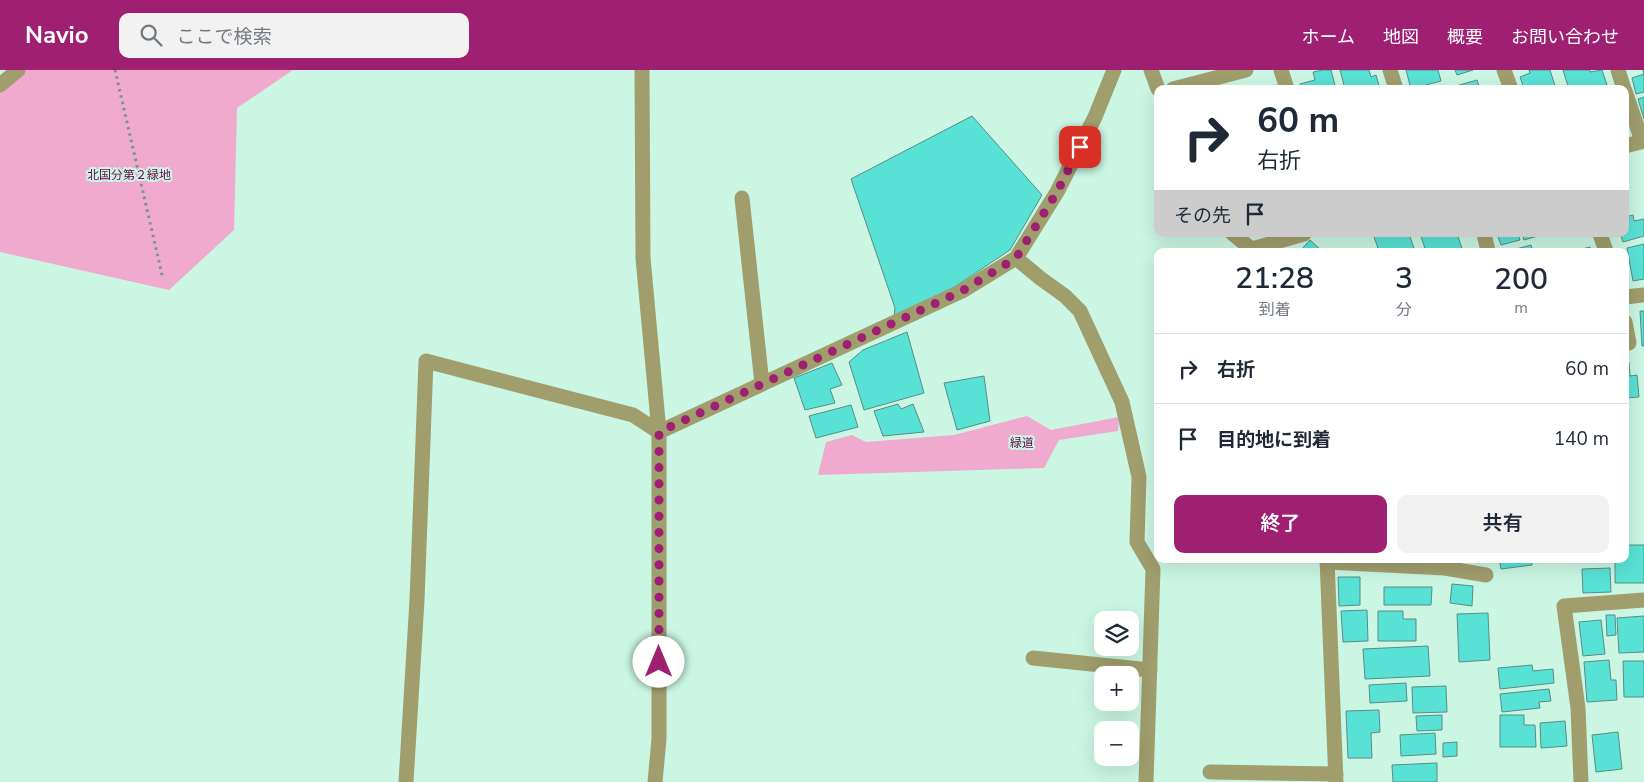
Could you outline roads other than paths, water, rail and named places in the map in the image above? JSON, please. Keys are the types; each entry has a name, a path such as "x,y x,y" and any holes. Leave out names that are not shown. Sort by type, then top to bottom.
{"street":[{"path":"0,85 18,70"},
{"path":"642,70 642,258 659,432 659,739 655,782"},
{"path":"659,432 962,291 1016,258 1057,192 1095,117 1114,70"},
{"path":"1151,70 1157,85"},
{"path":"1188,85 1246,70"},
{"path":"1281,70 1286,85"},
{"path":"1390,70 1395,85"},
{"path":"1504,70 1510,85"},
{"path":"1618,70 1623,85"},
{"path":"1629,101 1643,141 1629,145"},
{"path":"742,198 762,384"},
{"path":"1237,237 1250,248"},
{"path":"1259,248 1294,237"},
{"path":"1016,258 1065,296 1080,311 1122,402 1139,477 1137,542 1153,569 1146,782"},
{"path":"1629,297 1644,295"},
{"path":"406,782 417,590 426,361 633,414 659,432"},
{"path":"1210,772 1336,778 1327,563"},
{"path":"1371,563 1445,568 1486,575"},
{"path":"1581,782 1578,708 1564,606 1644,600"},
{"path":"1033,658 1150,670"}],"park label":[{"name":"北国分第２緑地","path":"129,175"},
{"name":"緑道","path":"1022,443"}]}
